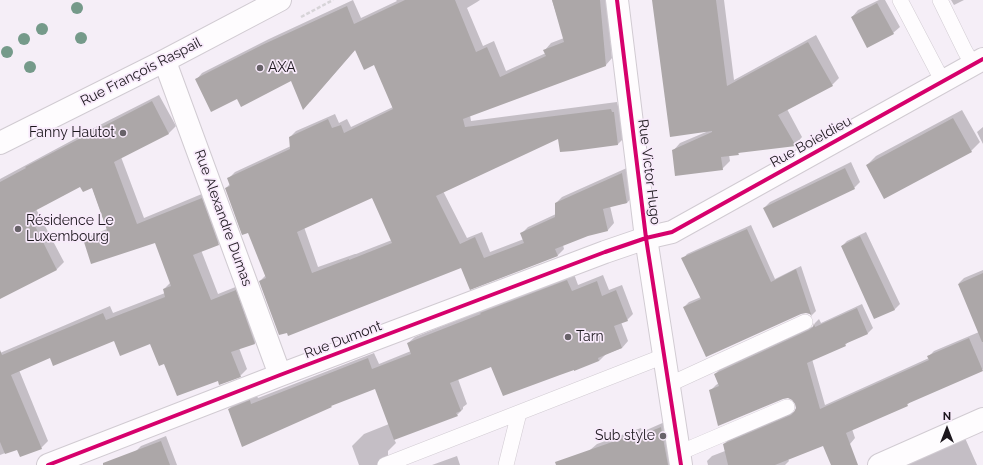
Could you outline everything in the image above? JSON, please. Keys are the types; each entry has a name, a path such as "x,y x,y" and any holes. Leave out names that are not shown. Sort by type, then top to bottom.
{"street":[{"name":"Rue François Raspail","path":"0,143 166,60 280,0"},
{"name":"Rue Victor Hugo","path":"617,0 646,238 680,459"},
{"name":"Rue Alexandre Dumas","path":"166,60 168,70 280,375"},
{"name":"Rue Boieldieu","path":"646,238 672,232 978,62"},
{"name":"Rue Dumont","path":"48,465 604,252 646,238"},
{"path":"879,465 983,420"}],"lane":[{"path":"900,0 943,82"},
{"path":"940,0 965,51 978,62"},
{"path":"668,385 805,322"},
{"path":"385,465 664,356"},
{"path":"680,459 787,407"},
{"path":"506,465 519,413"}],"building":[{"path":"405,0 455,0 476,52 487,47 500,77 546,56 543,50 564,42 552,0 600,0 606,66 463,119 465,127 611,109 612,112 614,112 618,145 560,152 558,139 436,196 460,244 475,237 484,258 524,243 520,233 555,217 555,203 622,173 627,203 603,209 608,231 588,236 555,249 558,256 470,290 461,268 288,336 287,333 279,335 259,281 266,278 248,233 242,235 225,188 230,186 227,178 290,149 289,137 328,119 332,128 341,125 344,133 393,109 374,65 364,70 355,50 303,110 291,81 241,107 237,99 211,112 195,79 262,45 347,6 354,24","holes":["372,198 392,243 312,273 297,232"]},
{"path":"652,0 716,0 727,86 808,42 833,86 778,115 796,146 738,153 739,155 721,157 723,170 675,176 672,150 712,131 670,137"},
{"path":"877,3 894,34 867,48 851,17"},
{"path":"152,101 169,134 114,162 137,224 202,198 219,245 193,255 211,300 236,290 255,344 231,352 241,377 219,385 218,381 177,396 164,364 159,366 150,344 120,356 114,341 53,366 50,358 11,375 42,449 20,457 17,450 5,454 0,442 0,350 2,355 103,313 106,320 165,297 163,289 171,286 155,243 91,264 84,242 108,233 92,188 83,192 80,187 29,214 57,270 0,299 0,182 26,168 25,167"},
{"path":"953,118 972,152 884,199 866,165"},
{"path":"845,168 855,189 773,228 763,208"},
{"path":"747,229 771,282 796,269 812,317 810,314 801,314 706,357 683,307 701,299 681,258"},
{"path":"860,236 895,310 874,319 841,246"},
{"path":"983,273 983,342 982,342 958,284"},
{"path":"567,280 572,291 597,281 602,296 616,290 628,321 614,326 622,348 598,358 599,361 503,396 491,367 450,383 461,411 456,413 458,416 394,440 375,389 331,406 332,407 242,447 228,409 250,400 251,404 368,358 372,369 411,354 407,343"},
{"path":"857,308 868,334 845,344 846,346 807,363 820,409 929,360 927,356 969,338 983,371 907,404 908,406 846,433 858,465 831,465 823,446 775,465 728,465 723,444 791,415 796,408 792,400 788,398 783,399 718,426 709,390 719,386 714,374 809,330 813,327 814,323 815,327"},
{"path":"661,427 668,465 556,465 555,462 635,434 636,437"},
{"path":"161,441 170,465 103,465 103,463"}],"cycle path":[{"path":"617,0 646,238 681,465"},
{"path":"48,465 605,252 646,238 672,232 983,59"}],"place":[{"name":"AXA","path":"260,68"},
{"name":"Fanny Hautot","path":"123,133"},
{"name":"Résidence Le Luxembourg","path":"18,229"},
{"name":"Tarn","path":"568,337"},
{"name":"Sub style","path":"663,436"}]}
